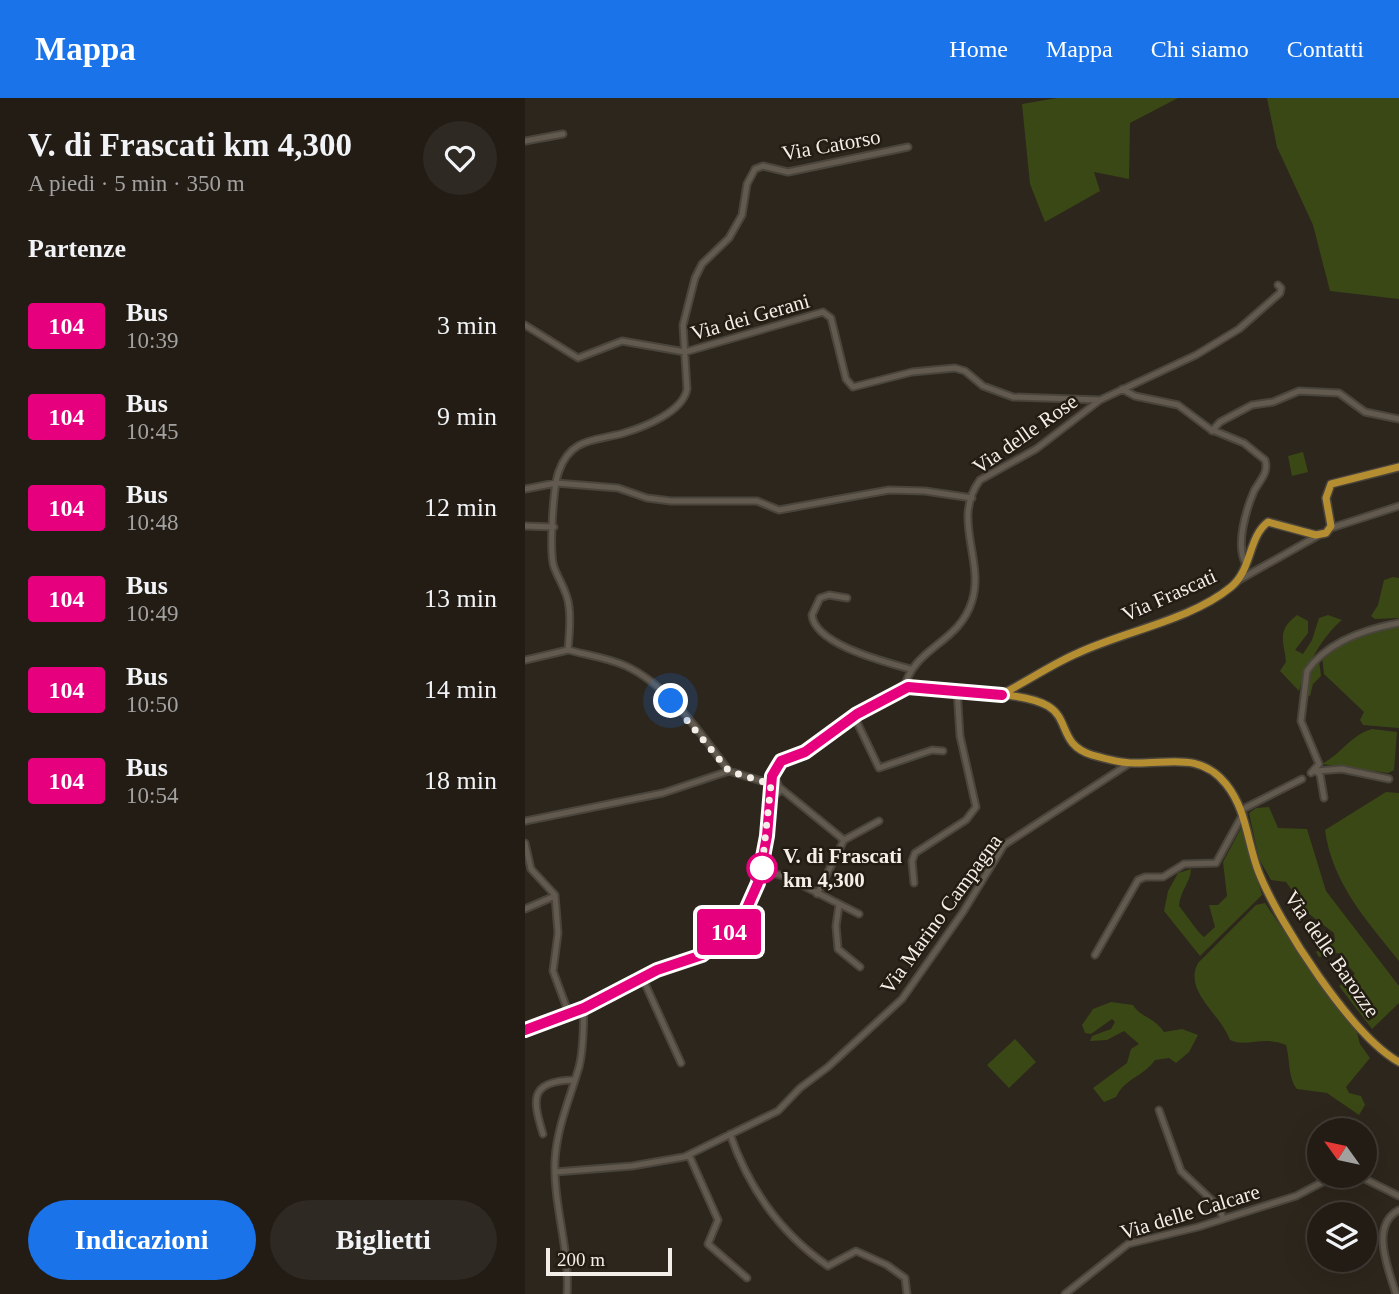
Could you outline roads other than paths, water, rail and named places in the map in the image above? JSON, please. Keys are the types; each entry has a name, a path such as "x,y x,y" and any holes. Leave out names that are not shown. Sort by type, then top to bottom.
{"main road":[{"path":"1318,535 1331,528 1326,496 1331,484 1399,467"},
{"name":"Via Frascati","path":"1002,695 1076,653 1188,610 1227,590 1247,566 1260,530 1268,522 1318,535"},
{"name":"Via delle Barozze","path":"904,689 923,687 1002,695 1049,707 1070,742 1082,751 1130,763 1187,760 1202,764 1227,784 1242,812 1264,885 1290,930 1353,1018 1375,1044 1399,1062"},
{"path":"525,1030 584,1008 642,977 702,955 719,943 746,910 762,871 773,785 781,761 805,752 854,716 904,689"}],"street":[{"path":"525,141 563,134"},
{"name":"Via Catorso","path":"685,352 684,323 695,276 702,264 727,240 742,215 747,184 755,169 763,166 788,172 908,147"},
{"name":"Via delle Rose","path":"910,669 954,633 971,604 976,572 967,527 972,498 983,477 1041,446 1100,400 1196,355 1241,328 1278,294 1281,288 1278,285"},
{"name":"Via dei Gerani","path":"525,325 576,358 622,341 685,352 823,312 831,318 845,375 853,387 909,373 955,368 965,371 985,387 1012,396 1100,400"},
{"path":"568,650 569,606 553,565 556,483 562,464 578,446 601,436 627,432 668,413 681,403 687,390 685,352"},
{"path":"1122,389 1135,396 1176,403 1212,431 1246,444 1267,464 1266,473 1253,496 1245,524 1241,553 1247,566"},
{"path":"1212,431 1220,422 1252,405 1273,402 1297,391 1338,392 1365,412 1399,419"},
{"path":"525,489 556,483 620,488 649,498 680,502 755,500 779,510 883,490 925,491 972,498"},
{"path":"1331,528 1399,506"},
{"path":"525,526 554,527"},
{"path":"1238,580 1318,535"},
{"path":"847,598 830,595 821,597 813,612 813,621 853,652 910,669 904,689"},
{"path":"1313,772 1319,764 1300,717 1307,670 1322,654 1338,644 1369,630 1399,623"},
{"path":"525,660 568,650 618,663 641,675 676,707 729,771 773,785 844,841"},
{"path":"913,883 913,854 967,820 976,807 960,736 957,691"},
{"path":"854,716 879,768 930,750 943,751"},
{"name":"Via Marino Campagna","path":"555,1172 645,1165 689,1155 781,1109 800,1088 828,1067 900,1001 963,912 1006,844 1130,763"},
{"path":"1313,772 1342,769 1389,779"},
{"path":"525,821 663,793 729,771"},
{"path":"1313,772 1320,774 1324,798"},
{"path":"1095,955 1138,880 1145,877 1163,877 1187,863 1217,863 1242,812 1302,779"},
{"path":"773,785 787,794"},
{"path":"817,894 844,841 879,821"},
{"path":"525,843 531,869 554,893 558,933 553,971 569,1014"},
{"path":"762,871 784,876 859,914"},
{"path":"525,909 554,893"},
{"path":"839,905 836,926 838,949 860,967"},
{"path":"642,977 681,1063"},
{"path":"567,1294 568,1265 555,1172 558,1137 580,1059 584,1008"},
{"path":"543,1134 534,1105 536,1096 549,1085 573,1080"},
{"path":"1159,1110 1181,1171 1218,1206 1223,1218"},
{"path":"730,1134 754,1190 796,1239 828,1266 856,1251 887,1265 905,1278 907,1294"},
{"path":"689,1155 718,1220 708,1244 747,1278"},
{"path":"1377,1185 1399,1196"},
{"name":"Via delle Calcare","path":"1065,1294 1126,1245 1296,1196 1311,1188"},
{"path":"1395,1294 1382,1242 1391,1216 1399,1210"}],"place":[{"name":"V. di Frascati km 4,300","path":"762,868"}]}
